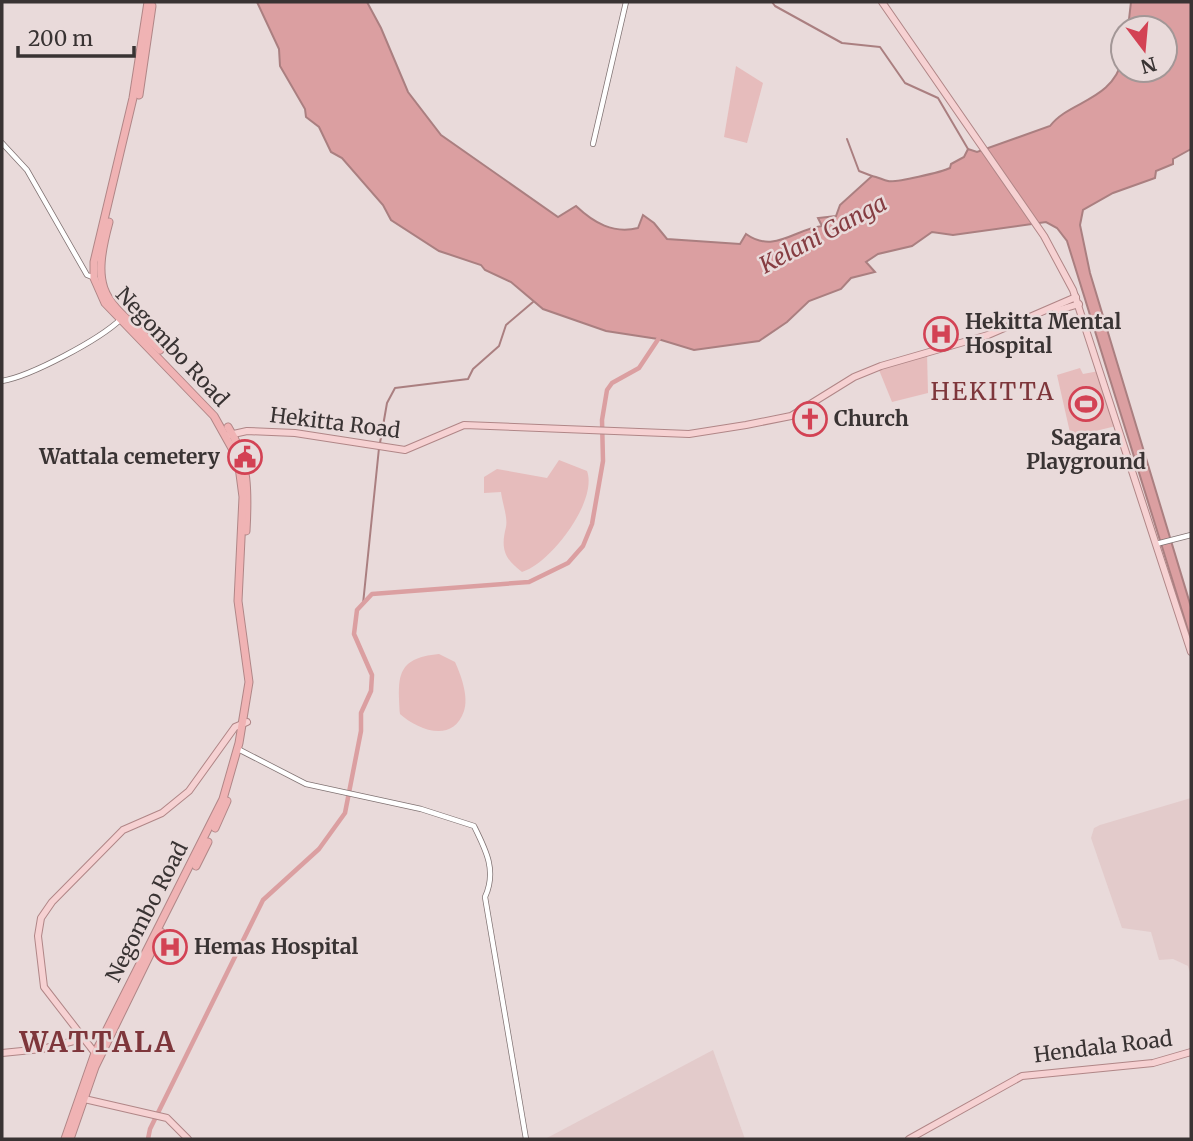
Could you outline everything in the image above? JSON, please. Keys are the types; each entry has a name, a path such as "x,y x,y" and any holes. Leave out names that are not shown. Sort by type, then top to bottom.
{"highway":[{"name":"Negombo Road","path":"65,1139 95,1067 223,811 240,749 249,674 238,601 243,497 238,460 230,434 176,374 105,303 94,261 133,98 150,2"},
{"name":"Negombo Road","path":"70,1139 95,1053 212,823 228,788 240,749"}],"main road":[{"path":"882,2 1038,227 1078,301 1191,652"},
{"name":"Hekitta Road","path":"230,434 295,432 380,448 410,449 443,432 464,425 697,433 782,419 853,377 881,366 988,335 1078,301"},
{"path":"95,1053 44,988 38,936 41,918 52,902 123,831 162,813 189,791 235,727 245,722"},
{"path":"2,1053 84,1040 106,1033"},
{"name":"Hendala Road","path":"909,1139 1022,1076 1153,1063 1191,1052"},
{"path":"81,1099 161,1116 172,1121 188,1139"}],"street":[{"path":"593,144 626,2"},
{"path":"2,143 27,170 87,275 97,278"},
{"path":"2,381 23,375 86,344 122,318"},
{"path":"1156,544 1191,535"},
{"path":"240,749 306,784 444,815 474,826 491,866 491,882 485,897 526,1139"}],"shaded area":[{"path":"736,66 763,83 747,143 724,137"},
{"path":"927,353 928,393 892,402 879,370"},
{"name":"Sagara Playground","path":"1080,368 1083,374 1099,371 1116,426 1071,437 1057,375"},
{"path":"559,460 587,471 589,484 586,498 579,514 558,544 546,557 522,572 505,552 506,519 501,492 484,493 484,477 497,469 547,478"},
{"path":"439,654 455,662 466,699 459,721 444,731 425,729 400,714 399,690 402,672 414,660"},
{"path":"1191,798 1191,976 1188,966 1173,959 1159,960 1151,932 1122,928 1091,838 1094,828 1100,825"},
{"path":"713,1050 745,1139 545,1139"}],"water":[{"name":"Kelani Ganga","path":"257,2 367,2 408,92 441,135 558,217 576,206 604,226 629,229 638,228 643,215 654,223 667,239 740,244 746,234 766,242 822,226 818,218 836,216 840,205 872,176 892,181 950,168 951,164 964,157 968,149 977,152 1050,126 1058,117 1110,84 1179,84 1179,14 1130,14 1131,2 1191,2 1191,149 1173,159 1173,164 1156,171 1155,178 1113,193 1083,210 1080,225 1090,273 1191,607 1191,640 1067,241 1057,228 1046,222 953,235 932,232 912,246 878,254 866,262 875,272 851,278 841,289 809,301 787,322 759,341 694,350 658,339 606,331 543,309 511,282 485,270 481,265 439,251 391,220 383,205 342,158 331,152 319,127 306,117 305,109 280,66 279,49"}],"waterway":[{"path":"772,2 842,43 880,47 905,83 938,98 968,149"},
{"path":"847,139 859,171 872,176"},
{"path":"380,443 387,403 395,388 468,379 473,369 499,346 506,325 533,302"},
{"path":"148,1139 150,1129 263,900 319,849 345,813 361,731 361,713 371,691 372,675 354,634 357,610 372,594 529,582 568,563 583,546 592,524 603,461 602,420 607,390 612,383 639,368 661,335"},
{"path":"363,604 379,448"}],"place":[{"name":"Hekitta Mental Hospital","path":"941,334"},
{"name":"Sagara Playground","path":"1086,404"},
{"name":"Church","path":"810,419"},
{"name":"Wattala cemetery","path":"245,457"},
{"name":"Hemas Hospital","path":"170,947"}],"district":[{"name":"HEKITTA","path":"993,392"},
{"name":"WATTALA","path":"98,1042"}]}
